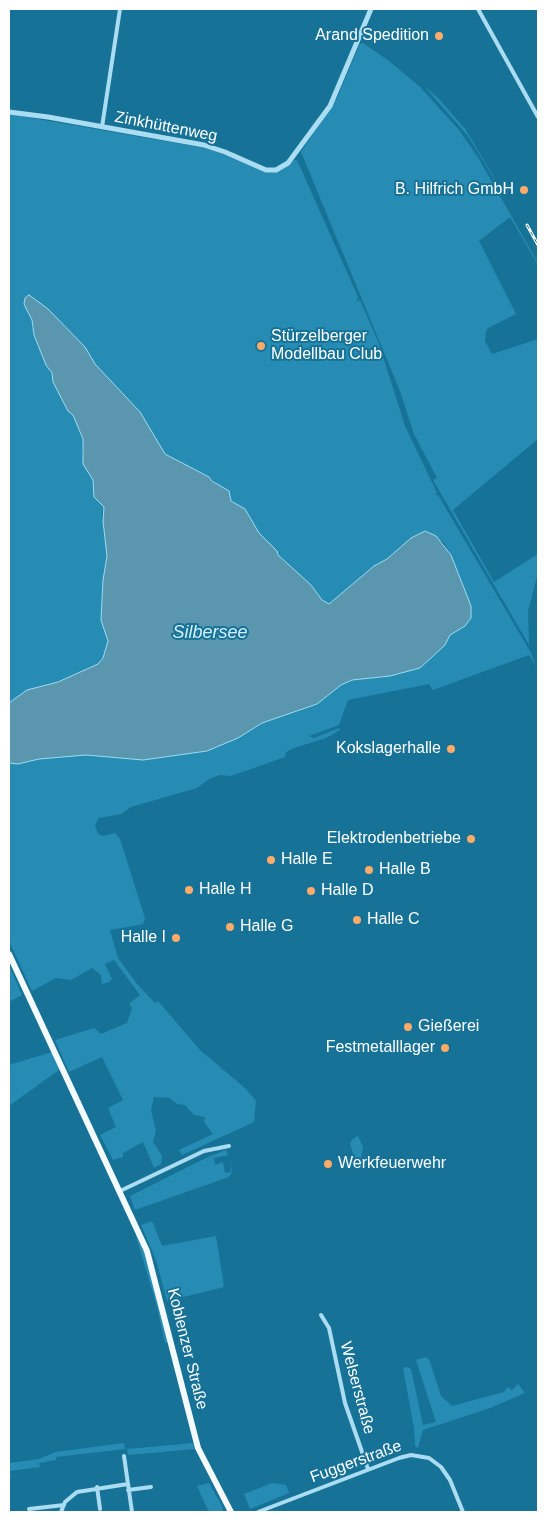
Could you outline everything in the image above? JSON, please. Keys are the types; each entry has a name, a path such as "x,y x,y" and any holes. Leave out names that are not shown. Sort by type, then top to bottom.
{"main road":[{"name":"Koblenzer Straße","path":"9,955 150,1259 201,1456 231,1512"}],"street":[{"path":"102,127 120,9"},
{"name":"Zinkhüttenweg","path":"9,112 213,148 266,170 279,169 295,154 330,106 372,9"},
{"path":"478,9 538,117"},
{"path":"120,1191 204,1151 229,1146"},
{"name":"Welserstraße","path":"321,1315 329,1329 344,1403 368,1469"},
{"path":"124,1456 132,1512"},
{"name":"Fuggerstraße","path":"258,1512 406,1456 428,1458 446,1472 462,1512"},
{"path":"61,1512 64,1505 77,1492 128,1484"},
{"path":"128,1490 151,1487"},
{"path":"97,1488 100,1509"},
{"path":"29,1509 64,1505"}],"shaded area":[{"path":"363,43 389,61 420,87 459,130 479,159 538,263 538,265 510,217 479,241 516,314 488,328 486,331 485,341 492,354 538,339 538,439 453,510 494,582 538,554 538,573 528,611 529,645 433,480 437,478 414,434 400,391 301,152 337,98 360,44"},
{"path":"424,86 439,99 466,130 511,206 468,136"},
{"path":"9,114 210,149 266,172 281,170 294,160 297,160 358,297 356,302 360,300 379,344 405,426 437,493 435,495 438,495 531,653 536,666 529,655 433,690 429,684 348,700 339,725 309,736 314,738 339,728 340,730 326,738 294,748 286,752 285,757 231,776 220,775 209,779 197,788 131,807 122,814 99,818 95,825 98,834 103,836 115,833 120,839 145,918 143,924 110,930 118,958 137,984 155,1003 158,1001 200,1050 246,1089 256,1101 254,1122 182,1155 179,1150 213,1134 204,1122 205,1117 194,1115 185,1105 177,1104 169,1098 154,1097 151,1110 156,1131 153,1142 162,1156 161,1164 154,1168 143,1142 123,1153 123,1157 113,1160 100,1135 116,1127 108,1108 123,1100 102,1057 69,1072 55,1040 94,1028 101,1034 127,1023 132,1008 129,1004 140,995 114,960 105,964 112,979 109,982 102,984 101,975 92,968 71,980 56,978 32,991 9,941 9,763 18,764 39,759 86,755 143,760 207,751 238,738 262,723 317,704 341,685 352,680 390,676 420,668 445,645 450,635 471,614 471,606 451,555 444,543 426,531 411,538 329,604 322,600 311,585 278,555 277,551 259,533 245,509 231,501 220,486 209,477 165,454 140,412 95,364 85,347 33,297 31,316 34,335 46,365 52,374 53,382 68,411 73,415 83,439 82,454 88,473 93,480 93,490 104,507 102,512 107,556 103,580 101,620 108,641 103,658 98,664 58,682 27,690 9,703"},
{"path":"9,965 22,995 9,1002"},
{"path":"52,1052 59,1070 9,1106 9,1065"},
{"path":"358,1136 363,1147 360,1165 357,1167 350,1143"},
{"path":"226,1150 228,1155 214,1158 215,1165 223,1162 225,1173 231,1172 229,1159 232,1172 229,1177 135,1210 130,1196"},
{"path":"152,1221 162,1246 216,1236 224,1287 167,1301 156,1260 141,1225"},
{"path":"138,1235 145,1252 169,1342 165,1343 156,1303 136,1236"},
{"path":"426,1357 429,1359 441,1396 452,1406 504,1392 508,1387 512,1390 518,1384 525,1393 490,1408 423,1430 418,1448 415,1446 414,1428 403,1368 411,1369 423,1425 436,1422 416,1360"},
{"path":"124,1443 125,1449 56,1457 56,1460 39,1463 40,1467 10,1471 11,1478 9,1478 9,1458 10,1463 39,1459 56,1452"},
{"path":"193,1443 195,1449 128,1455 127,1449"},
{"path":"209,1483 222,1506 223,1512 210,1512 207,1508 197,1486"},
{"path":"272,1483 286,1485 289,1493 250,1509 244,1494"}],"water":[{"name":"Silbersee","path":"29,295 48,309 85,347 95,364 140,412 165,454 209,477 212,481 229,491 231,501 245,509 259,533 277,551 278,555 311,585 322,600 329,604 374,566 387,559 411,538 425,531 436,536 451,555 471,606 471,618 465,626 450,635 445,645 420,668 390,676 352,680 341,685 317,704 262,723 238,738 207,751 143,760 86,755 39,759 18,764 9,763 9,703 27,690 58,682 98,664 103,658 108,641 101,620 103,580 107,556 103,521 104,507 94,497 93,480 83,464 83,439 73,415 68,411 53,382 52,373 46,365 34,335 32,320 24,304 25,298"}],"railway":[{"path":"527,225 538,245"}],"place":[{"name":"Arand Spedition","path":"439,36"},
{"name":"B. Hilfrich GmbH","path":"524,190"},
{"name":"Stürzelberger Modellbau Club","path":"261,346"},
{"name":"Kokslagerhalle","path":"451,749"},
{"name":"Elektrodenbetriebe","path":"471,839"},
{"name":"Halle E","path":"271,860"},
{"name":"Halle B","path":"369,870"},
{"name":"Halle H","path":"189,890"},
{"name":"Halle D","path":"311,891"},
{"name":"Halle C","path":"357,920"},
{"name":"Halle G","path":"230,927"},
{"name":"Halle I","path":"176,938"},
{"name":"Gießerei","path":"408,1027"},
{"name":"Festmetalllager","path":"445,1048"},
{"name":"Werkfeuerwehr","path":"328,1164"}]}
